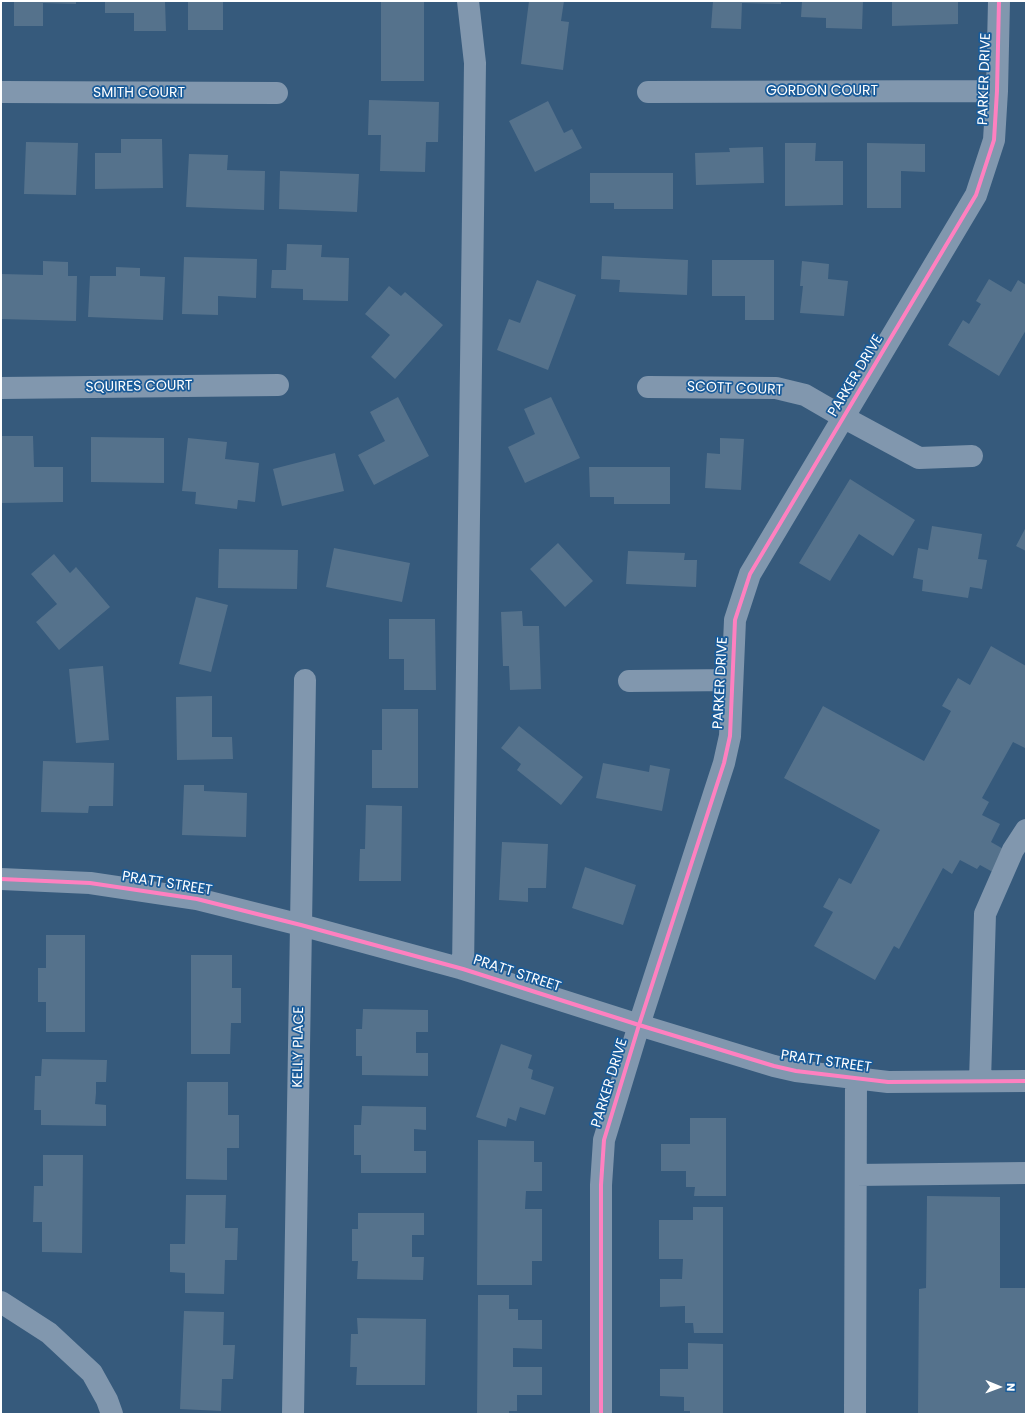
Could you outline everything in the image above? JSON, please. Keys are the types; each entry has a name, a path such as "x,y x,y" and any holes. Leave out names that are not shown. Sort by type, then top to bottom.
{"street":[{"path":"463,969 474,63 468,1"},
{"name":"PARKER DRIVE","path":"601,1414 601,1185 604,1140 639,1025 724,763 730,736 735,620 750,574 976,195 994,140 997,91 999,1"},
{"name":"GORDON COURT","path":"648,92 997,91"},
{"name":"SMITH COURT","path":"1,92 277,93"},
{"name":"SQUIRES COURT","path":"1,388 278,385"},
{"name":"SCOTT COURT","path":"648,387 776,388 805,395 919,458 972,456"},
{"name":"KELLY PLACE","path":"293,1414 305,680"},
{"path":"629,681 732,680"},
{"path":"980,1082 985,914 1013,850 1026,830"},
{"name":"PRATT STREET","path":"1,879 90,883 197,898 463,969 639,1025 774,1066 796,1071 888,1082 1026,1081"},
{"path":"855,1414 856,1078"},
{"path":"856,1175 1026,1173"},
{"path":"1,1302 49,1332 92,1373 107,1400 112,1414"}],"building":[{"path":"14,1 76,1 76,4 43,3 43,26 14,26"},
{"path":"105,1 165,1 166,31 134,31 134,13 105,13"},
{"path":"188,1 223,1 223,30 188,30"},
{"path":"381,1 424,1 424,81 381,81"},
{"path":"529,1 564,1 561,21 569,22 563,70 521,64"},
{"path":"713,1 781,1 781,4 742,3 741,29 711,28"},
{"path":"802,1 863,1 862,29 826,28 826,18 801,17"},
{"path":"892,1 958,1 958,24 892,26"},
{"path":"369,100 439,102 438,142 426,142 425,172 380,171 381,135 368,135"},
{"path":"548,101 564,133 572,129 582,148 535,172 509,121"},
{"path":"121,139 162,139 163,188 95,189 95,153 121,153"},
{"path":"26,142 78,143 76,195 24,194"},
{"path":"785,143 816,143 815,161 843,161 843,205 785,206"},
{"path":"867,143 925,144 925,172 901,171 901,208 867,208"},
{"path":"763,147 764,183 696,185 695,153 730,152 729,148"},
{"path":"189,154 228,155 227,170 265,171 264,210 186,207"},
{"path":"280,171 359,174 357,212 279,209"},
{"path":"590,173 673,173 673,209 614,209 614,203 590,203"},
{"path":"287,244 322,245 321,257 349,258 348,301 303,300 303,289 271,288 272,270 286,270"},
{"path":"602,256 688,260 687,295 619,292 620,280 601,279"},
{"path":"184,257 257,259 256,298 218,296 218,315 182,314"},
{"path":"712,260 774,260 774,320 745,320 745,296 712,296"},
{"path":"43,261 68,262 68,276 77,276 76,321 1,319 1,274 43,275"},
{"path":"802,261 829,264 828,279 848,281 844,316 800,313 803,286 800,286"},
{"path":"116,267 140,268 140,276 165,277 163,320 88,317 90,276 116,276"},
{"path":"989,279 1011,292 1018,280 1026,285 1026,330 999,376 948,345 963,320 969,324 981,304 976,301"},
{"path":"537,280 576,295 548,370 497,350 509,319 520,323"},
{"path":"389,286 401,296 405,292 443,325 395,379 371,357 390,335 365,314"},
{"path":"398,397 429,456 374,485 358,455 385,441 370,412"},
{"path":"551,397 580,458 525,483 508,447 535,434 524,409"},
{"path":"1,436 33,436 34,467 63,467 63,502 1,503"},
{"path":"91,437 164,438 164,483 91,482"},
{"path":"188,438 227,442 225,459 259,463 255,502 238,500 237,509 195,504 196,492 182,491"},
{"path":"720,438 744,439 741,490 705,488 707,453 720,454"},
{"path":"335,453 344,491 282,506 273,469"},
{"path":"589,467 670,467 670,504 614,504 614,497 590,497"},
{"path":"850,479 915,520 893,556 859,534 830,581 799,563"},
{"path":"932,526 982,534 978,559 987,560 982,589 970,587 968,598 922,591 923,580 913,578 918,548 928,550"},
{"path":"1026,527 1026,551 1016,546"},
{"path":"558,543 593,581 565,607 530,569"},
{"path":"334,548 410,563 402,602 326,587"},
{"path":"219,549 298,550 297,589 218,588"},
{"path":"628,551 685,553 684,560 697,560 696,587 626,584"},
{"path":"54,554 70,573 76,567 110,607 59,650 36,622 57,604 31,574"},
{"path":"196,597 228,605 211,672 179,664"},
{"path":"522,611 523,626 539,626 541,689 510,690 509,666 503,666 501,612"},
{"path":"389,619 435,619 436,690 404,690 404,659 389,659"},
{"path":"991,646 1026,666 1026,746 1025,748 1013,742 982,798 989,802 982,815 1000,824 991,842 1021,859 1009,881 980,865 977,869 960,860 952,874 943,868 899,949 894,946 875,980 814,946 833,912 823,907 839,878 851,884 880,830 784,778 823,706 924,761 951,711 942,706 958,678 970,685"},
{"path":"103,666 109,740 76,743 69,669"},
{"path":"212,696 212,737 232,737 233,759 177,760 176,697"},
{"path":"382,709 418,709 418,788 372,788 372,750 382,750"},
{"path":"519,726 583,777 561,805 517,770 521,764 501,748"},
{"path":"43,761 114,763 113,806 89,806 88,813 41,812"},
{"path":"603,763 649,772 650,765 670,769 662,811 596,798"},
{"path":"184,785 204,785 204,791 247,793 246,837 182,835"},
{"path":"366,805 402,806 401,881 359,881 360,849 365,849"},
{"path":"502,842 548,844 546,888 528,888 528,902 499,900"},
{"path":"585,867 636,885 623,925 572,908"},
{"path":"46,935 85,935 85,1032 46,1032 46,1002 38,1002 38,968 46,968"},
{"path":"191,955 232,955 232,988 241,988 241,1023 231,1023 230,1054 191,1054"},
{"path":"363,1009 428,1010 428,1032 416,1032 416,1053 428,1053 428,1076 362,1075 362,1056 356,1056 356,1029 362,1029"},
{"path":"501,1044 532,1055 528,1068 533,1070 531,1079 554,1087 545,1115 520,1107 516,1121 508,1118 506,1127 476,1117"},
{"path":"42,1059 107,1060 106,1082 96,1082 95,1104 106,1105 106,1126 41,1125 41,1110 34,1110 35,1076 41,1076"},
{"path":"187,1082 228,1082 228,1115 239,1115 239,1148 227,1148 227,1180 186,1179"},
{"path":"362,1106 426,1107 426,1130 414,1129 414,1151 426,1151 426,1173 361,1173 361,1155 354,1155 354,1125 361,1125"},
{"path":"690,1118 726,1118 726,1196 694,1196 695,1187 686,1187 686,1171 661,1171 661,1144 690,1144"},
{"path":"478,1140 534,1141 534,1162 542,1162 542,1191 526,1191 525,1209 542,1209 542,1261 532,1261 532,1285 477,1285"},
{"path":"43,1155 83,1155 82,1253 42,1252 42,1222 33,1222 34,1186 43,1186"},
{"path":"186,1195 226,1195 225,1228 238,1228 237,1260 225,1260 224,1294 185,1293 185,1273 170,1272 170,1244 185,1244"},
{"path":"927,1196 1000,1197 1000,1288 1026,1288 1026,1414 918,1414 919,1289 926,1288"},
{"path":"693,1207 723,1207 723,1333 694,1333 693,1323 685,1323 685,1306 660,1307 660,1279 682,1279 683,1259 659,1259 659,1220 693,1220"},
{"path":"358,1213 424,1213 424,1235 412,1235 412,1257 424,1257 423,1280 357,1279 358,1261 352,1261 352,1229 358,1229"},
{"path":"478,1295 509,1295 509,1309 518,1309 518,1320 542,1320 542,1349 513,1348 513,1367 542,1367 542,1395 517,1395 517,1411 509,1411 509,1414 477,1414"},
{"path":"184,1311 224,1312 223,1345 235,1345 233,1379 222,1379 221,1411 180,1409"},
{"path":"357,1318 426,1319 425,1385 356,1385 357,1367 350,1367 351,1334 358,1334"},
{"path":"688,1343 723,1344 723,1414 690,1414 690,1411 684,1411 684,1397 660,1396 660,1369 688,1369"}],"cycle path":[{"path":"601,1414 601,1185 604,1140 639,1025 724,763 730,736 735,620 750,574 976,195 994,140 997,91 999,1"},
{"path":"1,879 90,883 197,899 301,925 463,969 639,1025 774,1066 796,1071 888,1082 1026,1081"}]}
